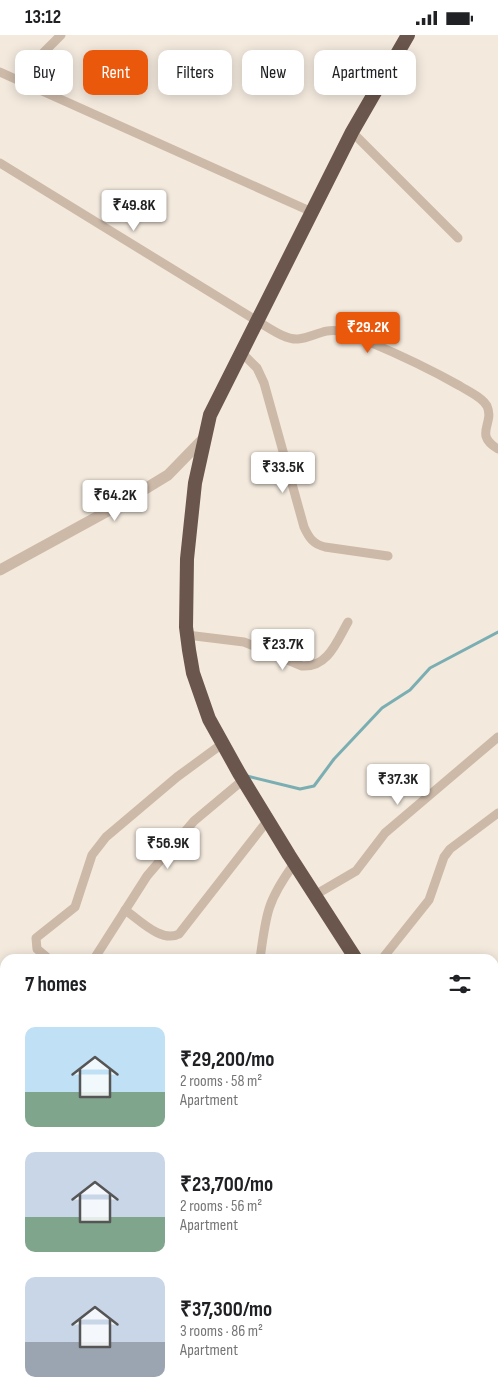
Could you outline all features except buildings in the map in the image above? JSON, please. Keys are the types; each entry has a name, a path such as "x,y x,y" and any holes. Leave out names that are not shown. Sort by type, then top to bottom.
{"highway":[{"path":"353,954 294,864 222,744 200,695 193,673 187,635 185,595 190,525 204,438 210,415 352,132 408,35"}],"street":[{"path":"46,50 61,35"},
{"path":"0,72 15,77"},
{"path":"55,95 312,212"},
{"path":"352,132 458,238"},
{"path":"0,163 256,321 299,339 328,330 339,331 381,347 460,386 480,399 486,406 488,413 484,430 485,436 498,449"},
{"path":"241,352 257,369 264,383 304,527 309,537 316,544 325,547 388,556"},
{"path":"0,570 117,507 168,475 204,438"},
{"path":"187,635 244,642 302,666 310,667 317,665 325,659 348,622"},
{"path":"315,895 356,871 385,833 498,737"},
{"path":"43,954 37,949 36,938 75,907 96,848 117,826 222,744"},
{"path":"97,954 147,876 194,821 243,780"},
{"path":"386,954 429,900 444,857 450,849 498,813"},
{"path":"125,910 164,937 173,937 180,934 268,820"},
{"path":"261,954 266,916 272,897 294,864"}],"waterway":[{"path":"247,776 300,789 314,786 334,759 382,708 410,690 430,668 498,632"}]}
